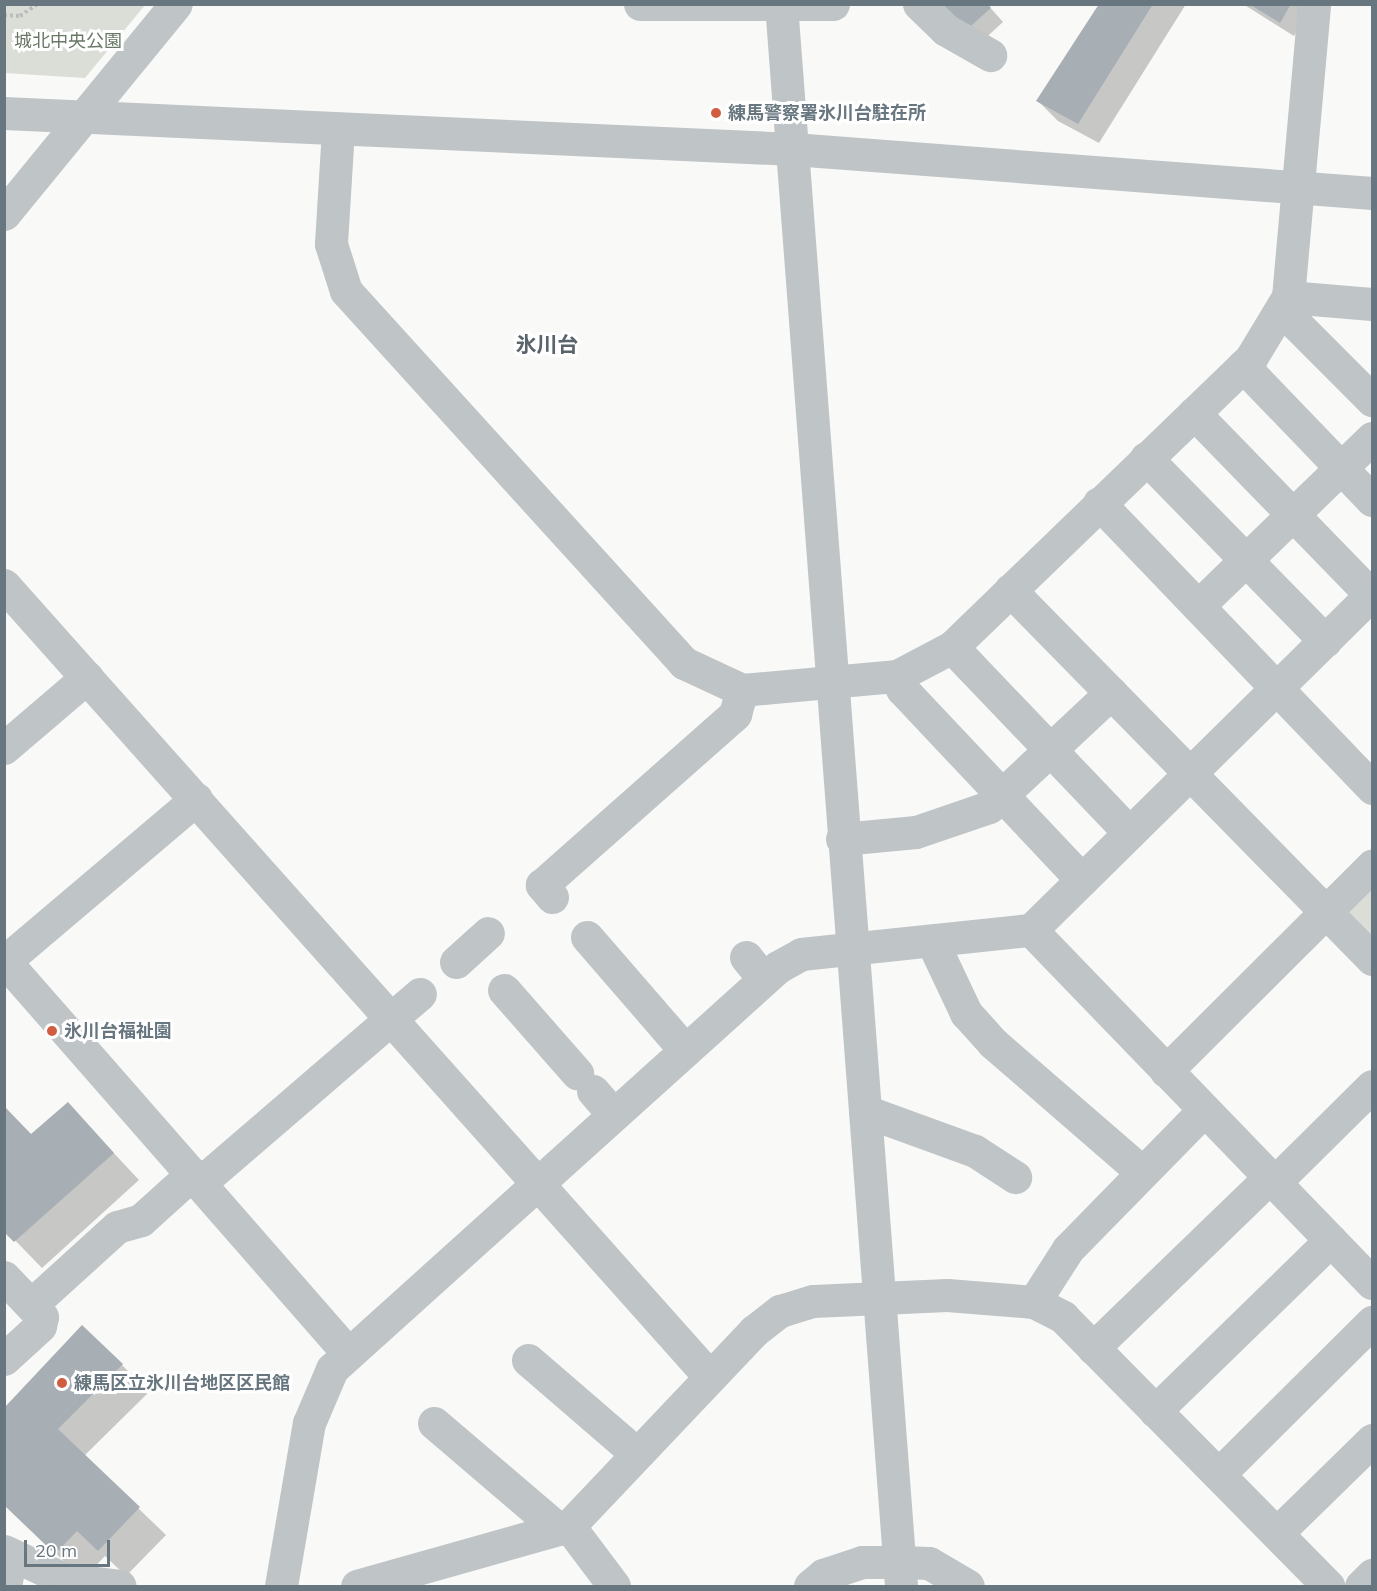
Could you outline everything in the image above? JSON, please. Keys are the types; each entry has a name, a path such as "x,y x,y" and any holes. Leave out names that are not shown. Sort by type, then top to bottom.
{"street":[{"path":"4,214 176,4"},
{"path":"640,4 834,4"},
{"path":"919,4 946,30 990,55"},
{"path":"338,129 332,244 346,291 684,663 742,690 897,676 952,647 1243,366 1284,303 1300,187 1314,4"},
{"path":"781,5 842,839 853,949 900,1574"},
{"path":"4,113 793,149 1372,193"},
{"path":"1284,303 1372,304"},
{"path":"1284,303 1372,400"},
{"path":"1243,366 1372,500"},
{"path":"281,1587 314,1404 346,1352 537,1182 594,1092 685,1050 755,968 801,954 1031,930 1325,641 1368,606 1293,515 1194,413"},
{"path":"1198,606 1372,438"},
{"path":"1146,458 1325,641"},
{"path":"1099,503 1372,788"},
{"path":"4,585 710,1377"},
{"path":"1010,590 1372,959"},
{"path":"952,647 1130,833"},
{"path":"4,748 87,676"},
{"path":"897,676 902,689 1082,880"},
{"path":"552,897 542,885 567,851 627,820 656,772 735,714 742,690"},
{"path":"842,839 916,832 989,807 1111,693"},
{"path":"196,799 5,961 346,1352"},
{"path":"1166,1071 1372,866"},
{"path":"1031,930 1372,1283"},
{"path":"587,937 685,1050"},
{"path":"932,941 966,1013 979,1028 1142,1172"},
{"path":"481,952 594,1092"},
{"path":"31,1305 117,1227 141,1220 196,1179 420,994"},
{"path":"1093,1348 1372,1086"},
{"path":"1034,1302 1068,1249 1204,1110"},
{"path":"865,1111 975,1150 1015,1177"},
{"path":"1155,1411 1331,1240"},
{"path":"4,1277 42,1317 40,1326 4,1359"},
{"path":"357,1587 410,1580 563,1528 710,1377 780,1311 813,1301 879,1297 1002,1296 1034,1302 1063,1317 1328,1587"},
{"path":"1219,1474 1372,1322"},
{"path":"528,1360 637,1454"},
{"path":"434,1423 563,1528 614,1587"},
{"path":"1277,1533 1372,1440"},
{"path":"5,1587 8,1553 64,1579 120,1587"},
{"path":"810,1587 823,1575 862,1562 900,1574 929,1563 968,1587"},
{"path":"1361,1587 1372,1575"}],"path":[{"path":"4,15 20,16 38,4"}],"green space":[{"name":"城北中央公園","path":"4,5 145,5 85,78 5,73"},
{"path":"1372,890 1372,940 1347,915"}],"building":[{"path":"940,4 988,4 991,8 965,31"},
{"path":"1099,4 1153,4 1078,124 1036,101"},
{"path":"1249,4 1291,4 1280,23"},
{"path":"68,1102 114,1153 14,1242 4,1232 4,1106 31,1134"},
{"path":"82,1325 123,1364 58,1429 140,1507 98,1551 77,1531 55,1554 4,1505 4,1408"}],"place":[{"name":"練馬警察署氷川台駐在所","path":"716,113"},
{"name":"氷川台福祉園","path":"52,1031"},
{"name":"練馬区立氷川台地区区民館","path":"62,1383"}],"district":[{"name":"氷川台","path":"547,344"}]}
